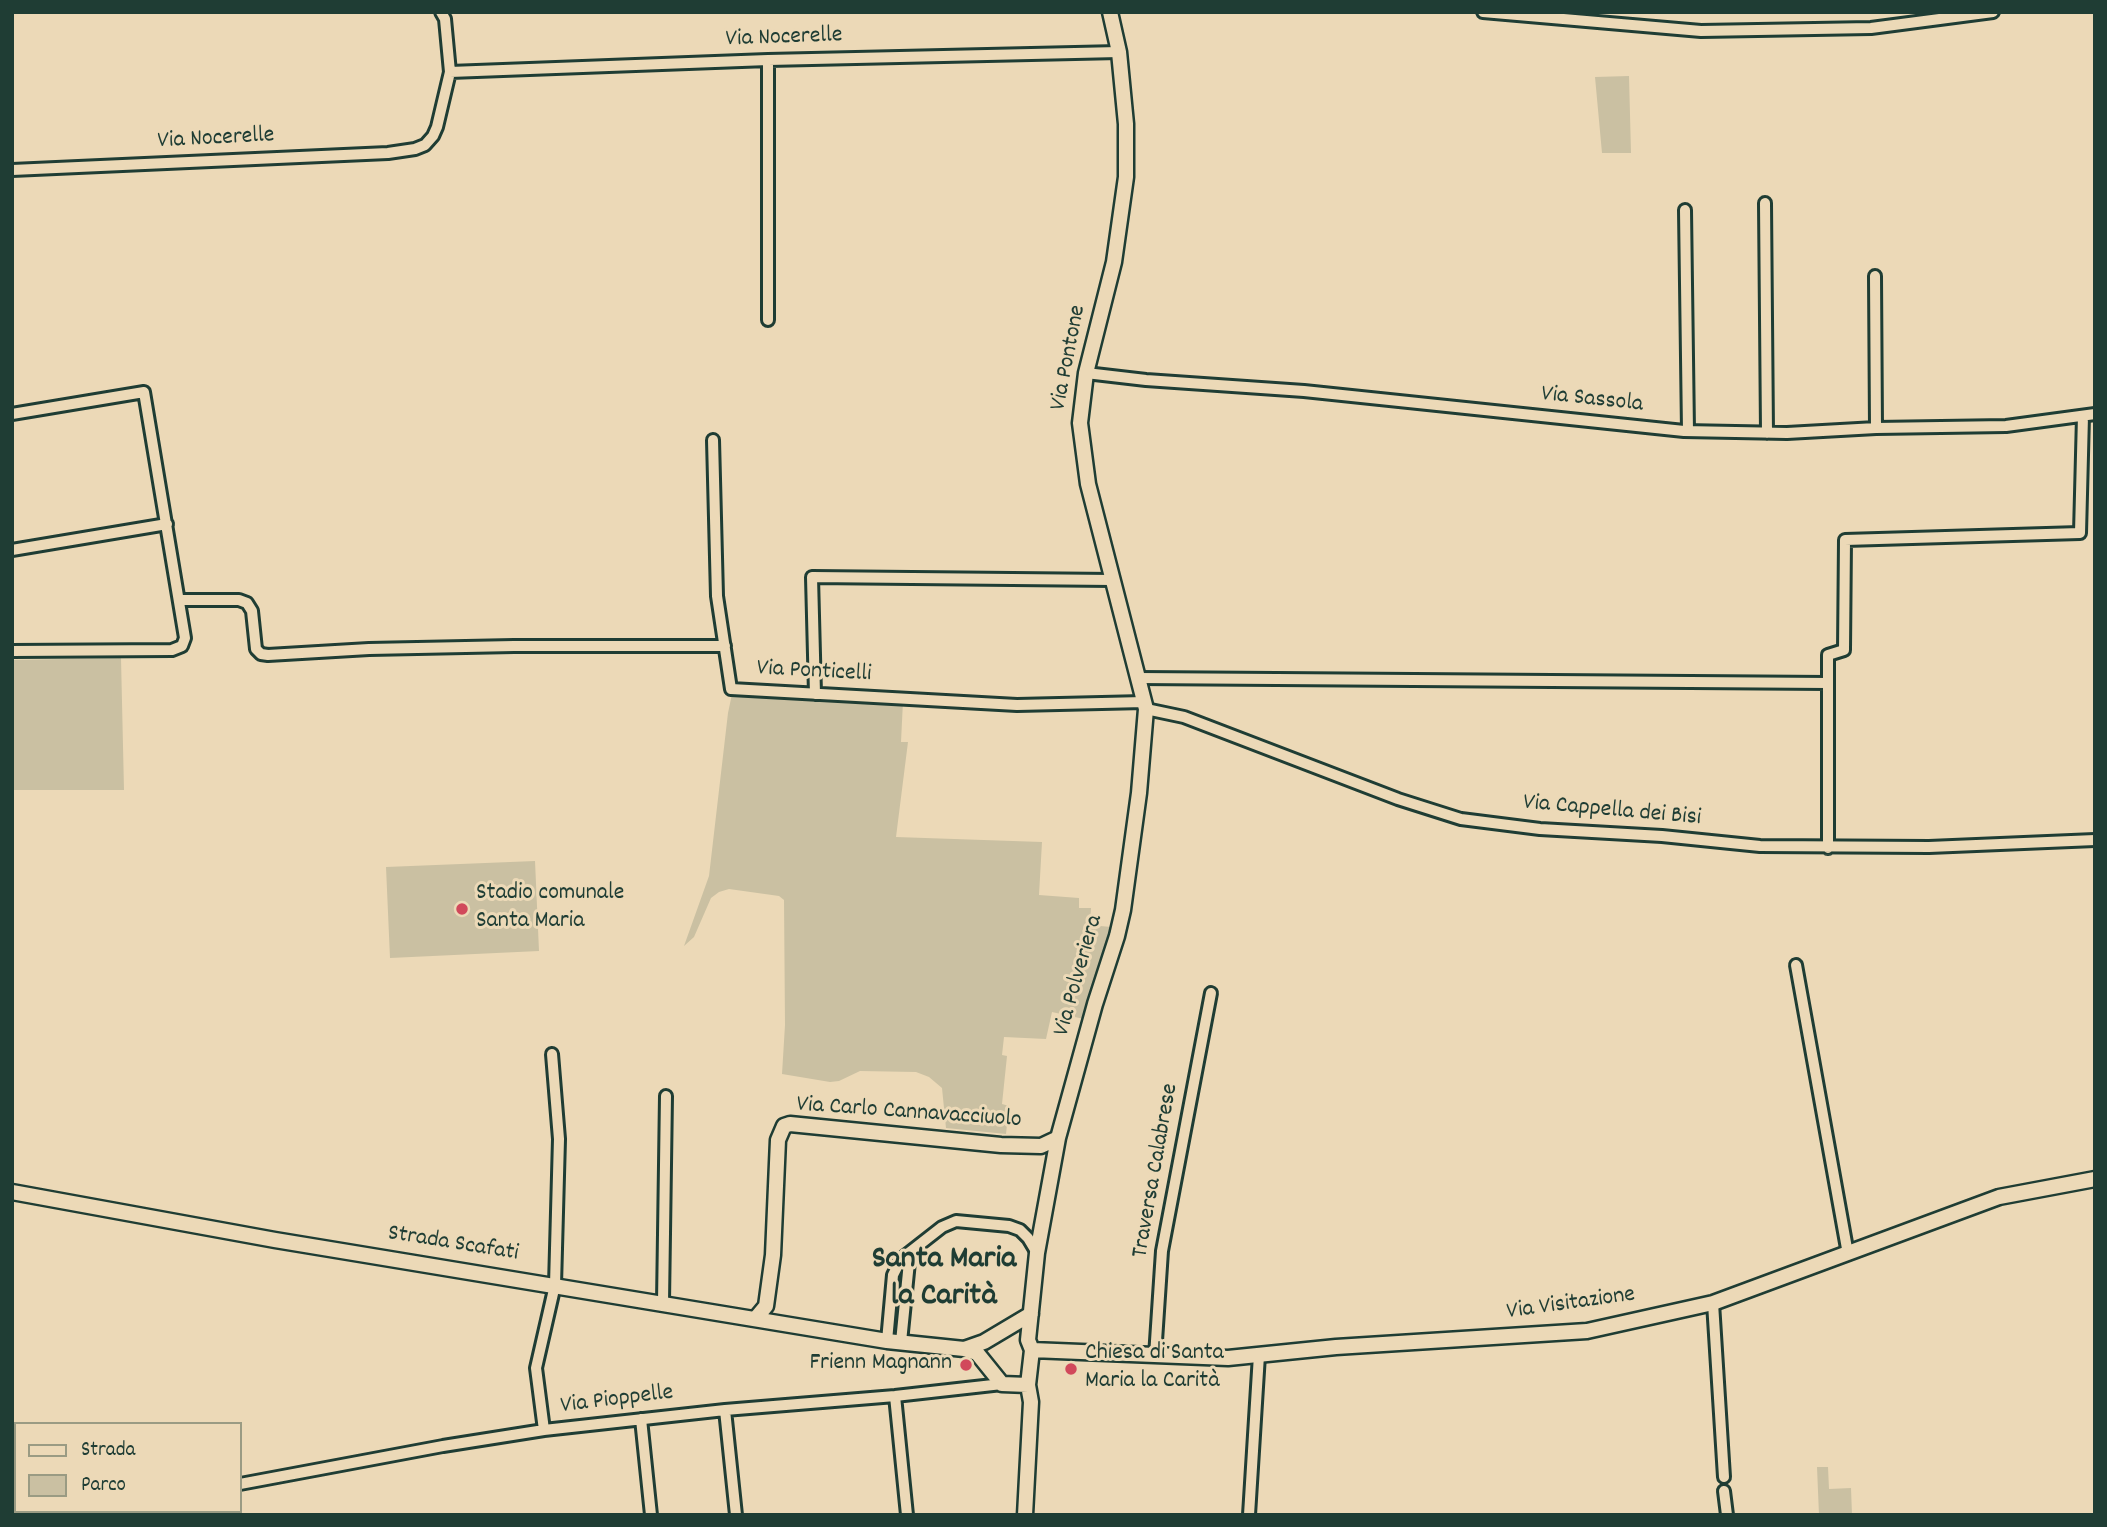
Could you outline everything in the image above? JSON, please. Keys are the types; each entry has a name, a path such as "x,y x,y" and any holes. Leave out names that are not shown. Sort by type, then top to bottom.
{"street":[{"name":"Via Nocerelle","path":"12,170 388,153 415,149 425,145 438,127 450,72 445,19 441,12"},
{"name":"Via Pontone","path":"1110,12 1119,52 1126,124 1126,177 1114,262 1086,373 1080,423 1088,484 1145,706"},
{"path":"1483,12 1702,32 1871,28 1898,18 1993,12"},
{"name":"Via Nocerelle","path":"450,72 768,60 1119,52"},
{"path":"768,60 768,320"},
{"path":"1765,203 1767,433"},
{"path":"1685,210 1688,431"},
{"path":"1875,276 1876,428"},
{"name":"Via Sassola","path":"1086,373 1304,391 1688,431 1767,433 2006,426 2089,415"},
{"path":"12,414 144,392 185,638 182,646 176,650 12,651"},
{"path":"1828,848 1828,655 1844,650 1845,541 2080,533 2089,415"},
{"name":"Via Ponticelli","path":"712,440 717,596 731,689 1017,705 1145,706"},
{"path":"12,550 167,524"},
{"path":"815,694 812,577 1113,580"},
{"path":"179,600 239,600 247,603 252,611 256,649 261,654 268,655 369,649 514,646 724,646"},
{"path":"1138,678 1828,683"},
{"name":"Via Cappella dei Bisi","path":"1145,706 1184,717 1398,799 1461,819 1540,829 1662,836 1760,846 1928,847 2095,840"},
{"name":"Via Polveriera","path":"1037,1253 1058,1138 1120,923 1139,793 1145,706"},
{"path":"1797,965 1848,1254"},
{"name":"Traversa Calabrese","path":"1155,1356 1162,1251 1211,993"},
{"path":"544,1430 536,1368 555,1284 559,1139 552,1054"},
{"path":"663,1302 666,1096"},
{"name":"Via Carlo Cannavacciuolo","path":"756,1318 766,1306 770,1281 778,1140 784,1126 790,1124 1001,1145 1041,1146 1058,1138"},
{"path":"1041,1146 1054,1159"},
{"name":"Via Visitazione","path":"1032,1350 1228,1358 1325,1348 1587,1331 1713,1303 1999,1197 2095,1179"},
{"name":"Strada Scafati","path":"12,1192 275,1240 894,1341"},
{"path":"1025,1515 1031,1402 1028,1385 1032,1350 1028,1340 1037,1253 1020,1230 1009,1226 956,1221 942,1227 901,1259 893,1275 894,1341 977,1353 1002,1384 1028,1385"},
{"path":"1713,1303 1724,1477"},
{"path":"964,1349 984,1342 1031,1314"},
{"path":"1249,1515 1259,1355"},
{"name":"Via Pioppelle","path":"242,1485 443,1446 544,1430 1002,1384"},
{"path":"895,1396 908,1515"},
{"path":"725,1410 736,1515"},
{"path":"641,1419 651,1515"},
{"path":"1724,1491 1727,1515"}],"green space":[{"path":"1629,76 1631,153 1602,153 1595,77"},
{"path":"121,658 124,790 12,790 12,660"},
{"path":"732,694 903,701 901,742 908,742 896,837 1042,842 1039,895 1079,898 1079,908 1091,908 1090,925 1111,927 1084,1019 1052,1012 1046,1039 1004,1037 1002,1055 1007,1056 1002,1104 1009,1106 1006,1134 946,1128 942,1088 929,1077 916,1072 860,1071 839,1081 830,1082 782,1074 785,1025 784,900 779,896 729,889 719,892 711,898 694,937 684,946 709,876"},
{"name":"Stadio comunale Santa Maria","path":"535,861 539,951 390,958 386,867"},
{"path":"1817,1467 1828,1467 1829,1489 1851,1488 1852,1515 1819,1515"}],"place":[{"name":"Stadio comunale Santa Maria","path":"462,909"},
{"name":"Frienn Magnann","path":"966,1365"},
{"name":"Chiesa di Santa Maria la Carità","path":"1071,1369"}],"district":[{"name":"Santa Maria la Carità","path":"944,1280"}]}
